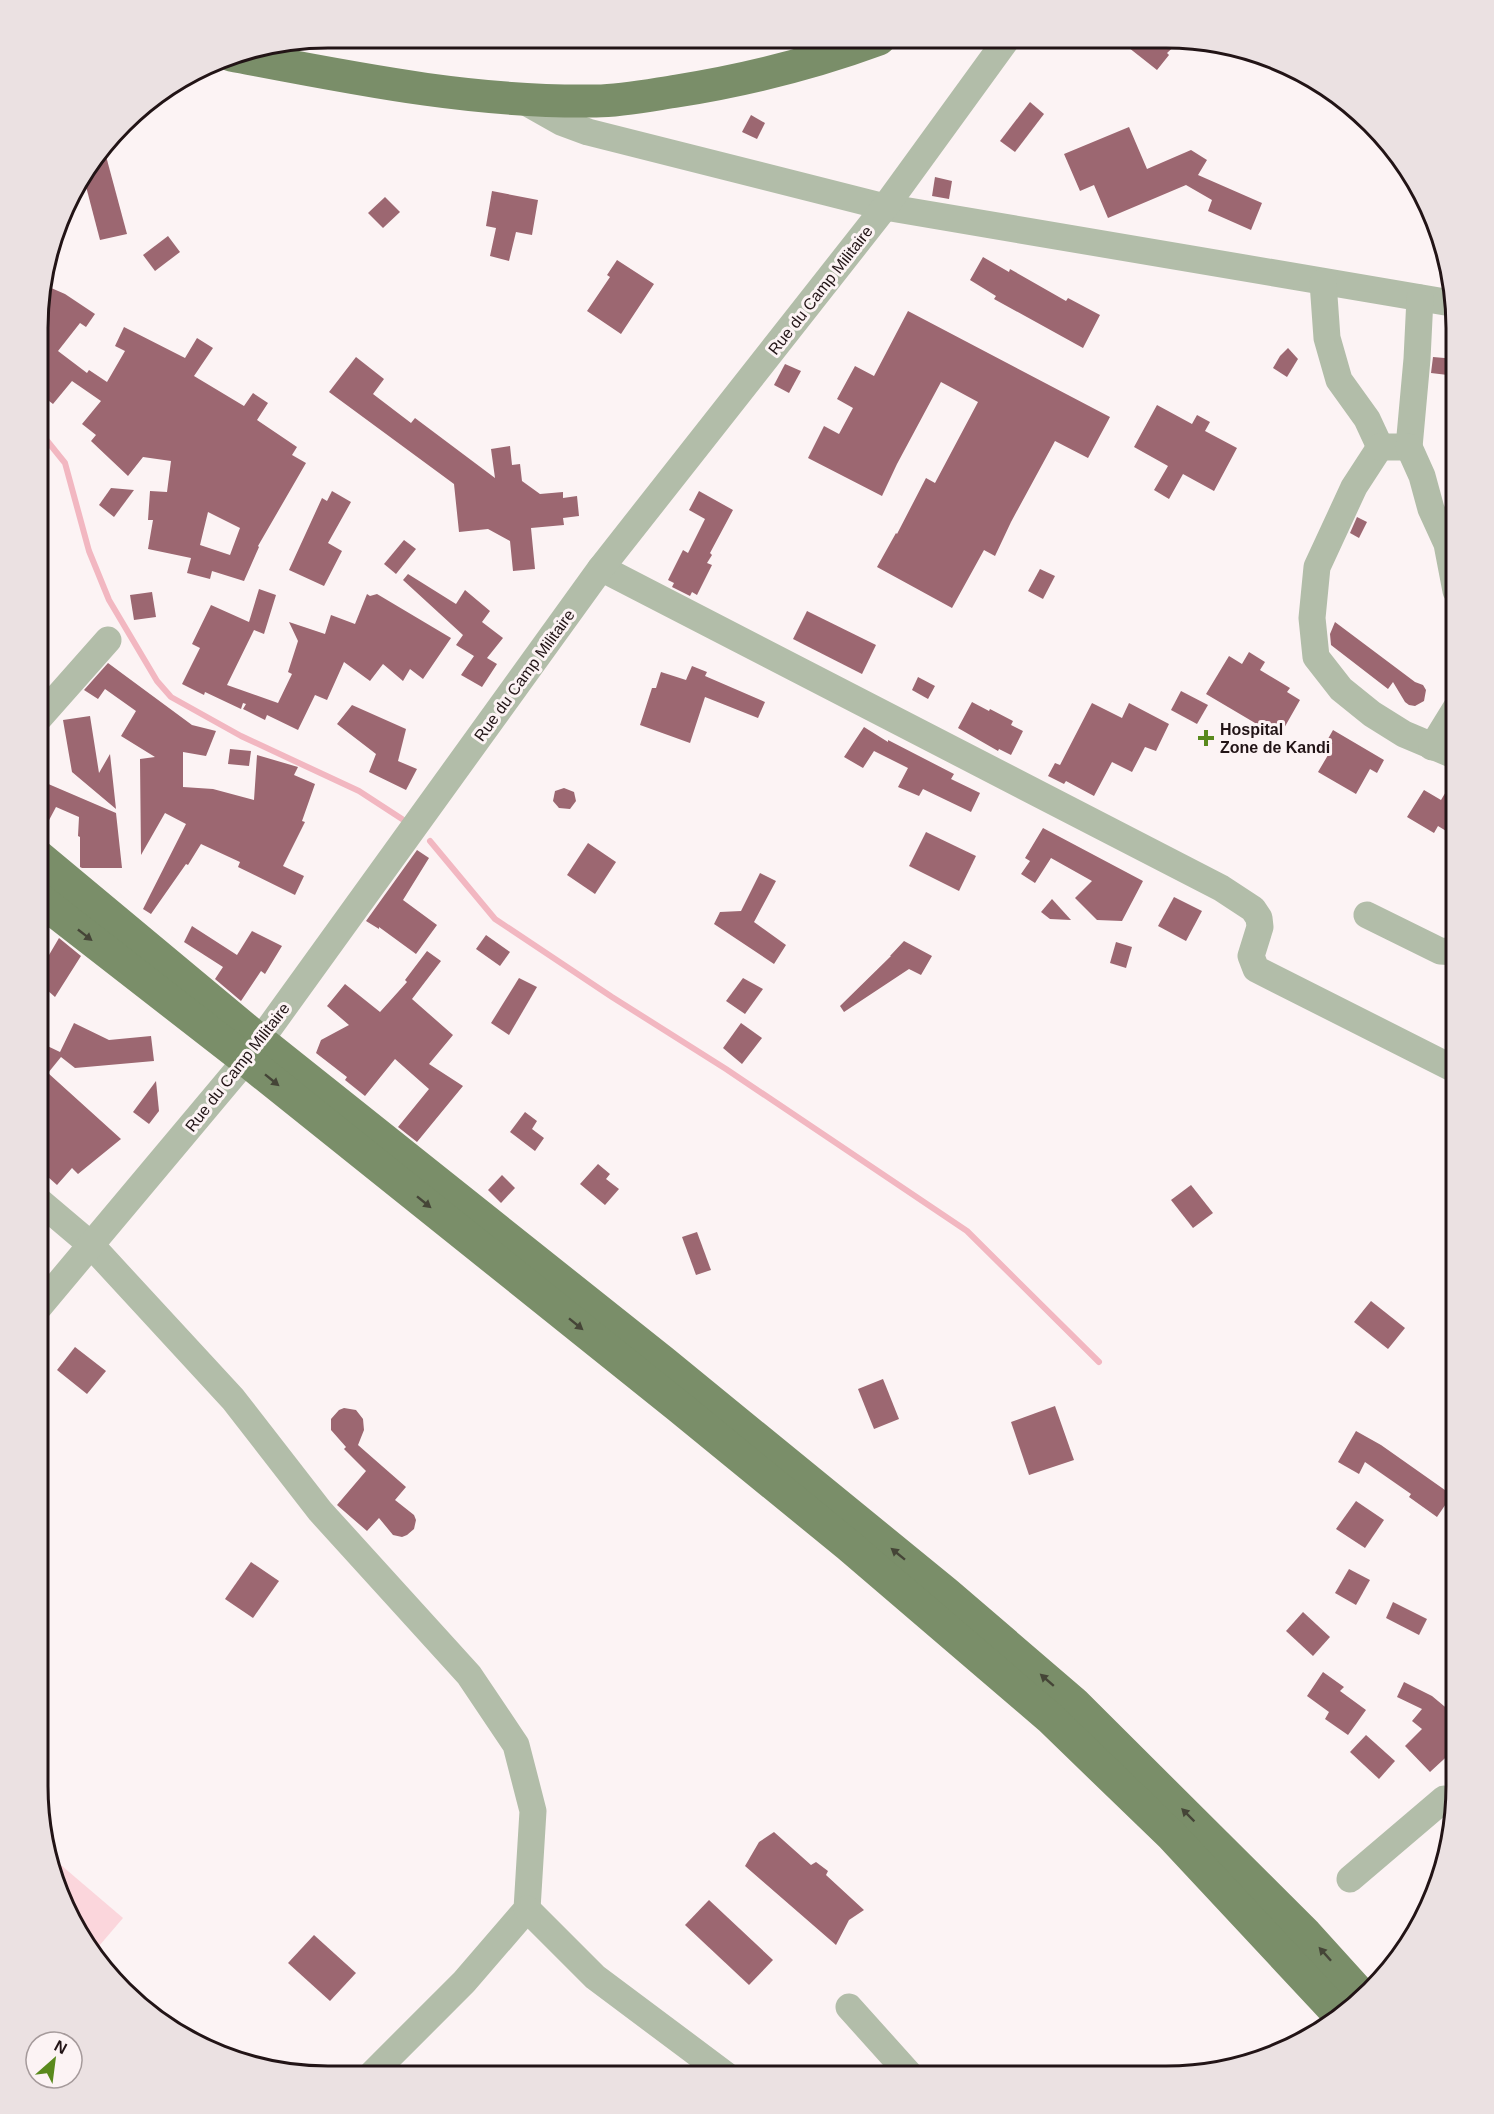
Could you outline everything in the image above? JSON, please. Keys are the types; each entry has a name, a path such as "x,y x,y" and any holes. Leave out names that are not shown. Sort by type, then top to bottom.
{"main road":[{"path":"252,59 387,85 522,100 598,101 727,83 850,48"},
{"path":"48,865 253,1051 848,1545 1050,1718 1172,1836 1334,2010"},
{"path":"48,905 253,1051 663,1362 946,1593 1074,1703 1306,1934 1357,1991"}],"street":[{"name":"Rue du Camp Militaire","path":"48,1296 253,1051 600,568 885,207 1000,48"},
{"path":"522,100 561,122 588,132 885,207 1445,302"},
{"path":"1323,282 1327,338 1339,380 1366,419 1380,447"},
{"path":"1420,298 1409,447 1422,476 1431,508 1446,535"},
{"path":"1380,447 1409,447"},
{"path":"1380,447 1354,486 1317,567 1312,618 1316,657 1341,689 1372,714 1404,734 1444,752"},
{"path":"600,568 1221,888 1252,909 1259,918 1260,927 1251,956 1256,969 1446,1065"},
{"path":"48,708 108,640"},
{"path":"1367,915 1440,951 1446,951"},
{"path":"48,1208 90,1244 233,1400 320,1511 469,1675 516,1744 533,1811 527,1909 395,2062"},
{"path":"1350,1879 1445,1802"},
{"path":"527,1909 595,1977 714,2066"},
{"path":"849,2007 902,2066"}],"shaded area":[{"path":"59,1864 123,1918 98,1947 77,1910"}],"building":[{"path":"1129,48 1172,48 1157,70"},
{"path":"1030,102 1044,114 1015,152 1000,141"},
{"path":"751,115 765,123 757,139 742,132"},
{"path":"1129,127 1147,169 1191,150 1207,160 1198,175 1262,203 1251,230 1208,211 1212,200 1186,185 1108,218 1094,185 1080,191 1064,154"},
{"path":"106,157 127,234 100,240 86,186"},
{"path":"935,177 952,181 949,199 932,196"},
{"path":"492,191 538,200 532,235 516,232 509,261 490,256 496,228 486,226"},
{"path":"385,197 400,212 383,228 368,213"},
{"path":"168,236 180,252 155,271 143,255"},
{"path":"983,257 1009,272 1010,269 1066,301 1068,298 1100,315 1083,348 994,299 996,296 970,280"},
{"path":"617,260 654,284 621,334 587,311 610,277 607,275"},
{"path":"51,288 65,294 95,314 86,327 80,323 58,351 87,373 89,370 107,382 125,351 115,346 124,327 185,358 197,338 213,348 194,376 244,406 253,393 268,403 257,420 297,447 292,455 306,463 258,546 244,581 212,571 210,579 187,573 191,558 148,549 153,520 148,520 150,491 167,492 171,461 143,457 128,476 91,441 96,435 82,424 101,401 72,381 53,404 48,400","holes":["208,512 240,528 230,555 200,545"]},
{"path":"908,311 1110,417 1088,458 1055,441 995,556 984,550 952,608 877,567 926,478 935,483 978,402 941,382 882,496 808,458 824,426 839,434 853,408 837,399 855,366 874,376"},
{"path":"1288,348 1298,359 1287,377 1273,368"},
{"path":"356,357 384,379 373,394 411,423 415,418 495,478 491,449 510,446 512,465 520,464 522,481 540,494 563,492 563,498 577,496 579,516 563,518 564,525 531,528 535,569 513,571 510,541 488,529 459,532 454,484 329,392"},
{"path":"1433,357 1446,358 1446,375 1431,373"},
{"path":"785,364 801,371 789,393 774,385"},
{"path":"1157,405 1192,424 1197,415 1210,422 1205,431 1237,448 1214,491 1183,474 1169,499 1154,490 1168,466 1134,447"},
{"path":"111,488 134,490 114,517 99,505"},
{"path":"332,491 351,502 328,543 342,551 324,586 289,570 322,498 327,501"},
{"path":"699,491 733,510 710,553 712,555 707,563 712,565 697,595 692,592 690,596 672,587 674,583 668,580 683,550 688,553 705,519 689,510"},
{"path":"1357,517 1367,522 1359,538 1350,533"},
{"path":"404,540 416,549 396,574 384,564"},
{"path":"1040,569 1055,576 1043,599 1028,591"},
{"path":"408,574 456,604 465,590 490,611 482,622 503,638 487,658 497,664 482,687 461,675 474,656 456,645 463,635 403,580"},
{"path":"259,589 276,595 264,634 254,630 227,685 278,703 292,674 288,672 298,641 289,622 325,634 331,615 355,624 367,594 370,596 377,594 451,638 423,679 410,669 403,681 383,664 370,681 344,662 327,700 315,695 298,730 267,715 265,720 243,709 246,704 243,703 241,709 182,684 200,648 192,644 211,605 249,622"},
{"path":"152,592 156,617 134,620 130,595"},
{"path":"807,611 876,645 862,674 793,639"},
{"path":"1335,622 1415,682 1423,685 1426,690 1424,701 1415,706 1409,705 1393,682 1388,689 1331,645 1330,634"},
{"path":"1249,652 1265,662 1260,670 1290,688 1287,692 1300,700 1279,737 1206,694 1229,656 1242,664"},
{"path":"108,663 192,725 216,731 206,756 183,752 183,787 213,789 254,800 257,755 298,767 294,775 315,784 302,821 305,822 283,866 304,876 295,895 238,867 240,862 201,844 151,914 143,909 186,824 165,813 141,855 140,759 155,757 121,736 136,711 105,689 98,699 84,690"},
{"path":"692,666 707,672 705,676 765,702 758,718 705,697 690,743 640,725 652,688 656,688 661,672 686,680"},
{"path":"918,677 935,686 928,699 912,690"},
{"path":"1181,691 1208,705 1197,724 1171,710"},
{"path":"972,702 1013,721 1011,725 1023,731 1011,755 999,749 998,751 958,728"},
{"path":"1092,703 1122,718 1129,703 1169,724 1156,751 1145,747 1132,772 1112,762 1094,796 1066,781 1064,784 1048,776 1055,763 1060,765"},
{"path":"352,705 406,729 398,761 417,769 406,790 369,772 376,754 337,724"},
{"path":"90,716 99,773 110,754 116,809 72,772 63,720"},
{"path":"864,727 888,742 888,740 954,774 951,779 980,793 971,812 923,789 919,796 898,787 908,768 874,751 863,768 844,757"},
{"path":"1333,730 1384,760 1377,773 1370,769 1356,794 1318,772 1331,750 1324,746"},
{"path":"230,749 251,751 249,766 228,764"},
{"path":"48,784 116,813 122,868 80,867 79,817 56,807 48,822"},
{"path":"564,788 574,792 576,801 570,809 559,808 553,801 555,791"},
{"path":"1424,790 1441,800 1446,792 1446,831 1438,826 1434,833 1407,817"},
{"path":"1043,828 1143,881 1122,921 1097,920 1075,898 1092,881 1051,858 1035,883 1021,874 1030,861 1025,858"},
{"path":"926,832 976,856 959,891 909,866"},
{"path":"588,843 616,862 595,894 567,875"},
{"path":"417,850 429,858 403,900 437,925 416,954 379,927 379,929 366,921"},
{"path":"760,873 776,881 754,922 786,945 774,964 714,924 720,912 741,911"},
{"path":"1174,897 1202,911 1186,941 1158,926"},
{"path":"1052,899 1071,920 1050,919 1041,912"},
{"path":"192,926 237,955 252,931 282,946 265,974 261,971 241,1001 215,979 223,967 184,942"},
{"path":"486,935 510,952 500,966 476,949"},
{"path":"59,938 81,956 55,997 48,991 49,955"},
{"path":"904,941 932,956 921,975 909,969 844,1012 840,1006"},
{"path":"1116,942 1132,947 1126,968 1110,963"},
{"path":"427,951 441,961 412,999 453,1035 429,1064 463,1086 417,1142 398,1127 429,1089 395,1059 365,1096 345,1080 347,1077 316,1053 321,1040 349,1025 327,1006 345,984 380,1012 407,982 405,980"},
{"path":"519,978 537,987 509,1035 491,1023"},
{"path":"743,978 763,989 745,1014 726,1001"},
{"path":"74,1023 109,1040 151,1036 154,1061 75,1068 61,1057 48,1073 48,1046 60,1052"},
{"path":"741,1023 762,1038 742,1064 723,1048"},
{"path":"48,1073 121,1139 78,1174 72,1168 57,1185 48,1177"},
{"path":"156,1081 159,1111 149,1124 133,1112"},
{"path":"525,1112 537,1121 532,1129 544,1138 535,1151 510,1132"},
{"path":"598,1164 610,1174 606,1179 619,1189 605,1205 580,1184"},
{"path":"502,1175 515,1188 501,1203 488,1190"},
{"path":"1191,1185 1213,1213 1193,1228 1171,1200"},
{"path":"697,1232 711,1270 696,1275 682,1237"},
{"path":"1371,1301 1405,1328 1388,1349 1354,1322"},
{"path":"75,1347 106,1371 87,1394 57,1370"},
{"path":"883,1379 899,1419 874,1429 858,1389"},
{"path":"1055,1406 1074,1460 1029,1475 1011,1422"},
{"path":"344,1408 356,1410 363,1419 364,1430 358,1445 406,1487 395,1500 414,1515 416,1520 414,1529 407,1535 402,1537 393,1535 379,1518 367,1531 337,1505 366,1471 344,1449 346,1447 331,1430 331,1419"},
{"path":"1356,1431 1381,1445 1446,1491 1446,1504 1437,1517 1409,1497 1411,1494 1365,1462 1359,1474 1338,1462"},
{"path":"1356,1501 1384,1520 1365,1548 1336,1529"},
{"path":"251,1562 279,1581 253,1618 225,1599"},
{"path":"1349,1569 1370,1580 1356,1605 1335,1593"},
{"path":"1393,1602 1427,1619 1419,1635 1386,1618"},
{"path":"1303,1612 1330,1637 1313,1656 1286,1631"},
{"path":"1323,1672 1344,1687 1340,1691 1366,1710 1348,1735 1325,1719 1329,1712 1307,1696"},
{"path":"1404,1682 1432,1696 1446,1708 1446,1757 1430,1772 1405,1746 1422,1729 1412,1721 1422,1709 1397,1697"},
{"path":"1366,1735 1395,1761 1379,1779 1350,1752"},
{"path":"774,1832 811,1865 816,1862 828,1871 826,1875 864,1910 849,1920 836,1945 745,1866 759,1842"},
{"path":"709,1900 773,1960 749,1985 685,1925"},
{"path":"314,1935 356,1973 330,2001 288,1963"}],"waterway":[{"path":"48,442 65,463 89,551 109,600 157,681 171,697 241,736 359,791 402,819"},
{"path":"430,841 495,919 726,1069 967,1231 1099,1362"}],"place":[{"name":"Hospital Zone de Kandi","path":"1206,738"}]}
